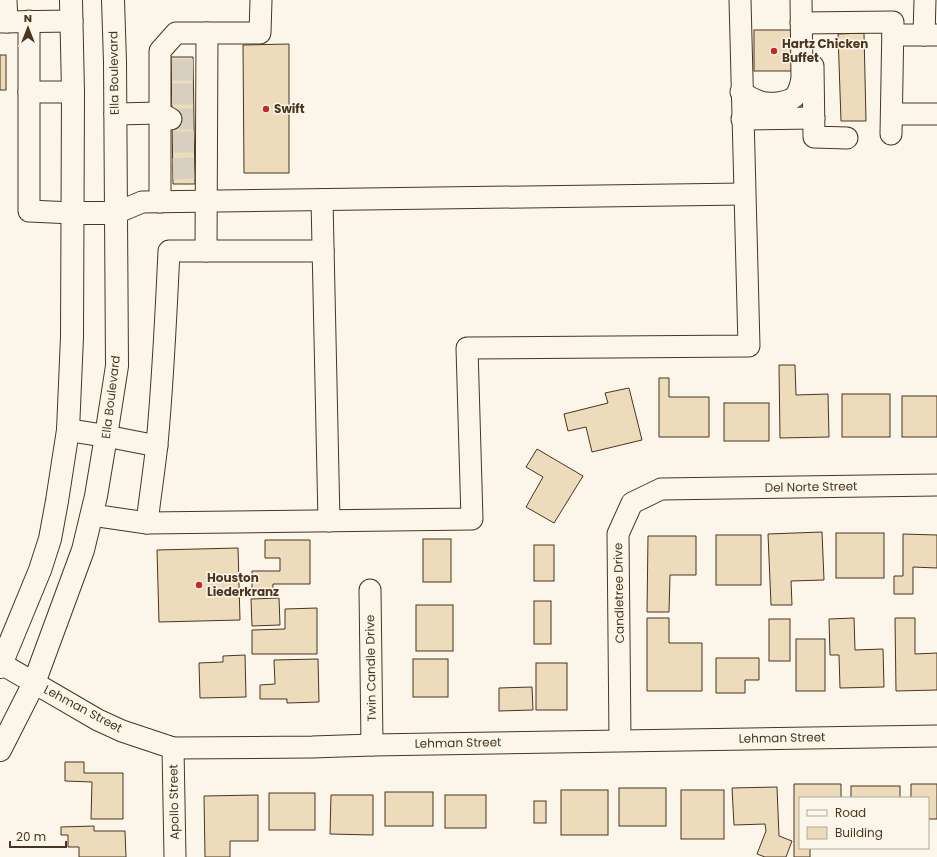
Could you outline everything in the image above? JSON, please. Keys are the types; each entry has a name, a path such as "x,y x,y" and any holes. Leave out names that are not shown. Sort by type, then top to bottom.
{"main road":[{"name":"Ella Boulevard","path":"0,750 34,683 83,550 92,515 106,436 116,366 116,213 113,0"},
{"path":"0,665 40,570 50,539 68,430 72,337 72,10"},
{"path":"73,213 116,213"},
{"path":"68,430 106,436"}],"street":[{"path":"6,0 3,22 29,21 72,10"},
{"path":"160,202 166,169 166,70 160,51 176,33 260,33 260,0"},
{"path":"92,515 147,523 472,519 467,348 749,346 741,92 740,0"},
{"path":"801,0 807,23 814,118 814,138 847,138"},
{"path":"892,35 931,35 925,0"},
{"path":"29,21 29,210 73,213"},
{"path":"807,23 893,22 892,124 937,114"},
{"path":"741,92 758,102 785,102 795,97 800,88 802,78 807,23"},
{"path":"206,251 207,200 201,168 200,70 207,33"},
{"path":"29,92 73,92"},
{"path":"115,114 166,105"},
{"path":"742,119 814,118"},
{"path":"116,213 142,202 207,200 322,200 744,194"},
{"path":"322,200 329,520"},
{"path":"147,523 157,446 164,348 168,251 323,251"},
{"path":"106,436 157,446"},
{"name":"Del Norte Street","path":"684,488 937,485"},
{"name":"Candletree Drive","path":"620,740 618,534 632,503 662,489 684,488"},
{"name":"Twin Candle Drive","path":"370,590 372,745"},
{"name":"Lehman Street","path":"0,665 98,720 122,731 173,748 937,736"},
{"name":"Apollo Street","path":"173,748 175,857"}],"building":[{"name":"Hartz Chicken Buffet","path":"754,30 793,30 793,71 754,71"},
{"path":"864,33 866,121 841,121 838,34"},
{"name":"Swift","path":"289,44 289,173 244,173 243,45"},
{"path":"0,55 6,55 6,90 0,90"},
{"path":"171,57 193,57 195,184 173,184"},
{"path":"779,365 795,365 796,395 828,394 829,437 780,438"},
{"path":"659,378 669,378 669,397 709,397 709,437 659,437"},
{"path":"629,388 642,440 592,452 586,427 568,431 564,414 608,403 605,393"},
{"path":"842,394 890,394 890,437 842,437"},
{"path":"902,396 937,396 937,437 902,437"},
{"path":"724,403 769,403 769,441 724,441"},
{"path":"537,449 583,476 554,523 526,507 543,477 526,467"},
{"path":"822,532 824,580 791,581 792,605 771,605 768,534"},
{"path":"836,533 884,533 884,578 836,578"},
{"path":"903,534 937,535 937,568 913,567 913,594 894,594 894,576 903,576"},
{"path":"716,535 761,535 761,585 716,585"},
{"path":"648,536 696,536 696,575 670,575 669,612 647,612"},
{"path":"423,539 451,539 451,582 423,582"},
{"path":"265,540 310,540 310,584 273,584 273,590 252,590 252,571 280,571 280,558 265,558"},
{"path":"534,545 554,545 554,581 534,581"},
{"name":"Houston Liederkranz","path":"238,548 240,620 159,622 157,550"},
{"path":"279,598 280,625 252,626 251,599"},
{"path":"534,601 551,601 551,644 534,644"},
{"path":"416,605 453,605 453,651 416,651"},
{"path":"317,608 317,654 252,654 252,630 285,629 285,609"},
{"path":"647,618 669,618 669,643 702,643 702,691 647,691"},
{"path":"854,618 855,650 883,649 884,687 840,688 839,655 830,655 829,619"},
{"path":"895,618 915,618 915,654 937,653 937,690 896,691"},
{"path":"769,619 790,619 790,661 769,661"},
{"path":"796,639 825,639 825,691 796,691"},
{"path":"245,655 246,697 200,698 199,663 223,662 223,656"},
{"path":"716,658 759,658 759,680 745,680 745,693 716,693"},
{"path":"318,659 319,702 287,703 287,699 260,699 260,685 275,684 274,660"},
{"path":"413,659 448,659 448,697 413,697"},
{"path":"536,663 567,663 567,710 536,710"},
{"path":"532,687 533,710 499,711 499,688"},
{"path":"65,762 84,762 84,773 123,773 123,819 91,819 92,782 65,781"},
{"path":"794,784 841,784 841,797 799,797 799,849 810,849 810,857 794,857"},
{"path":"911,784 937,784 937,819 929,819 929,797 911,797"},
{"path":"851,786 900,786 900,797 851,797"},
{"path":"777,787 779,836 792,841 786,857 765,857 757,854 766,831 765,824 734,825 732,788"},
{"path":"619,788 666,788 666,826 619,826"},
{"path":"561,790 608,790 608,835 561,835"},
{"path":"681,790 724,790 724,839 681,839"},
{"path":"385,792 433,792 433,826 385,826"},
{"path":"269,793 315,793 315,830 269,830"},
{"path":"258,795 258,841 230,841 230,857 205,857 204,796"},
{"path":"331,795 373,795 373,835 330,834"},
{"path":"445,795 486,795 486,828 445,828"},
{"path":"534,801 546,801 546,823 534,823"},
{"path":"94,826 94,831 125,831 126,857 79,857 79,847 68,847 68,835 61,835 61,827"}],"tunnel":[{"path":"172,70 193,70"},
{"path":"172,94 194,94"},
{"path":"172,119 194,119"},
{"path":"173,142 194,142"},
{"path":"173,169 195,168"}],"place":[{"name":"Hartz Chicken Buffet","path":"774,51"},
{"name":"Swift","path":"266,109"},
{"name":"Houston Liederkranz","path":"199,585"}]}
